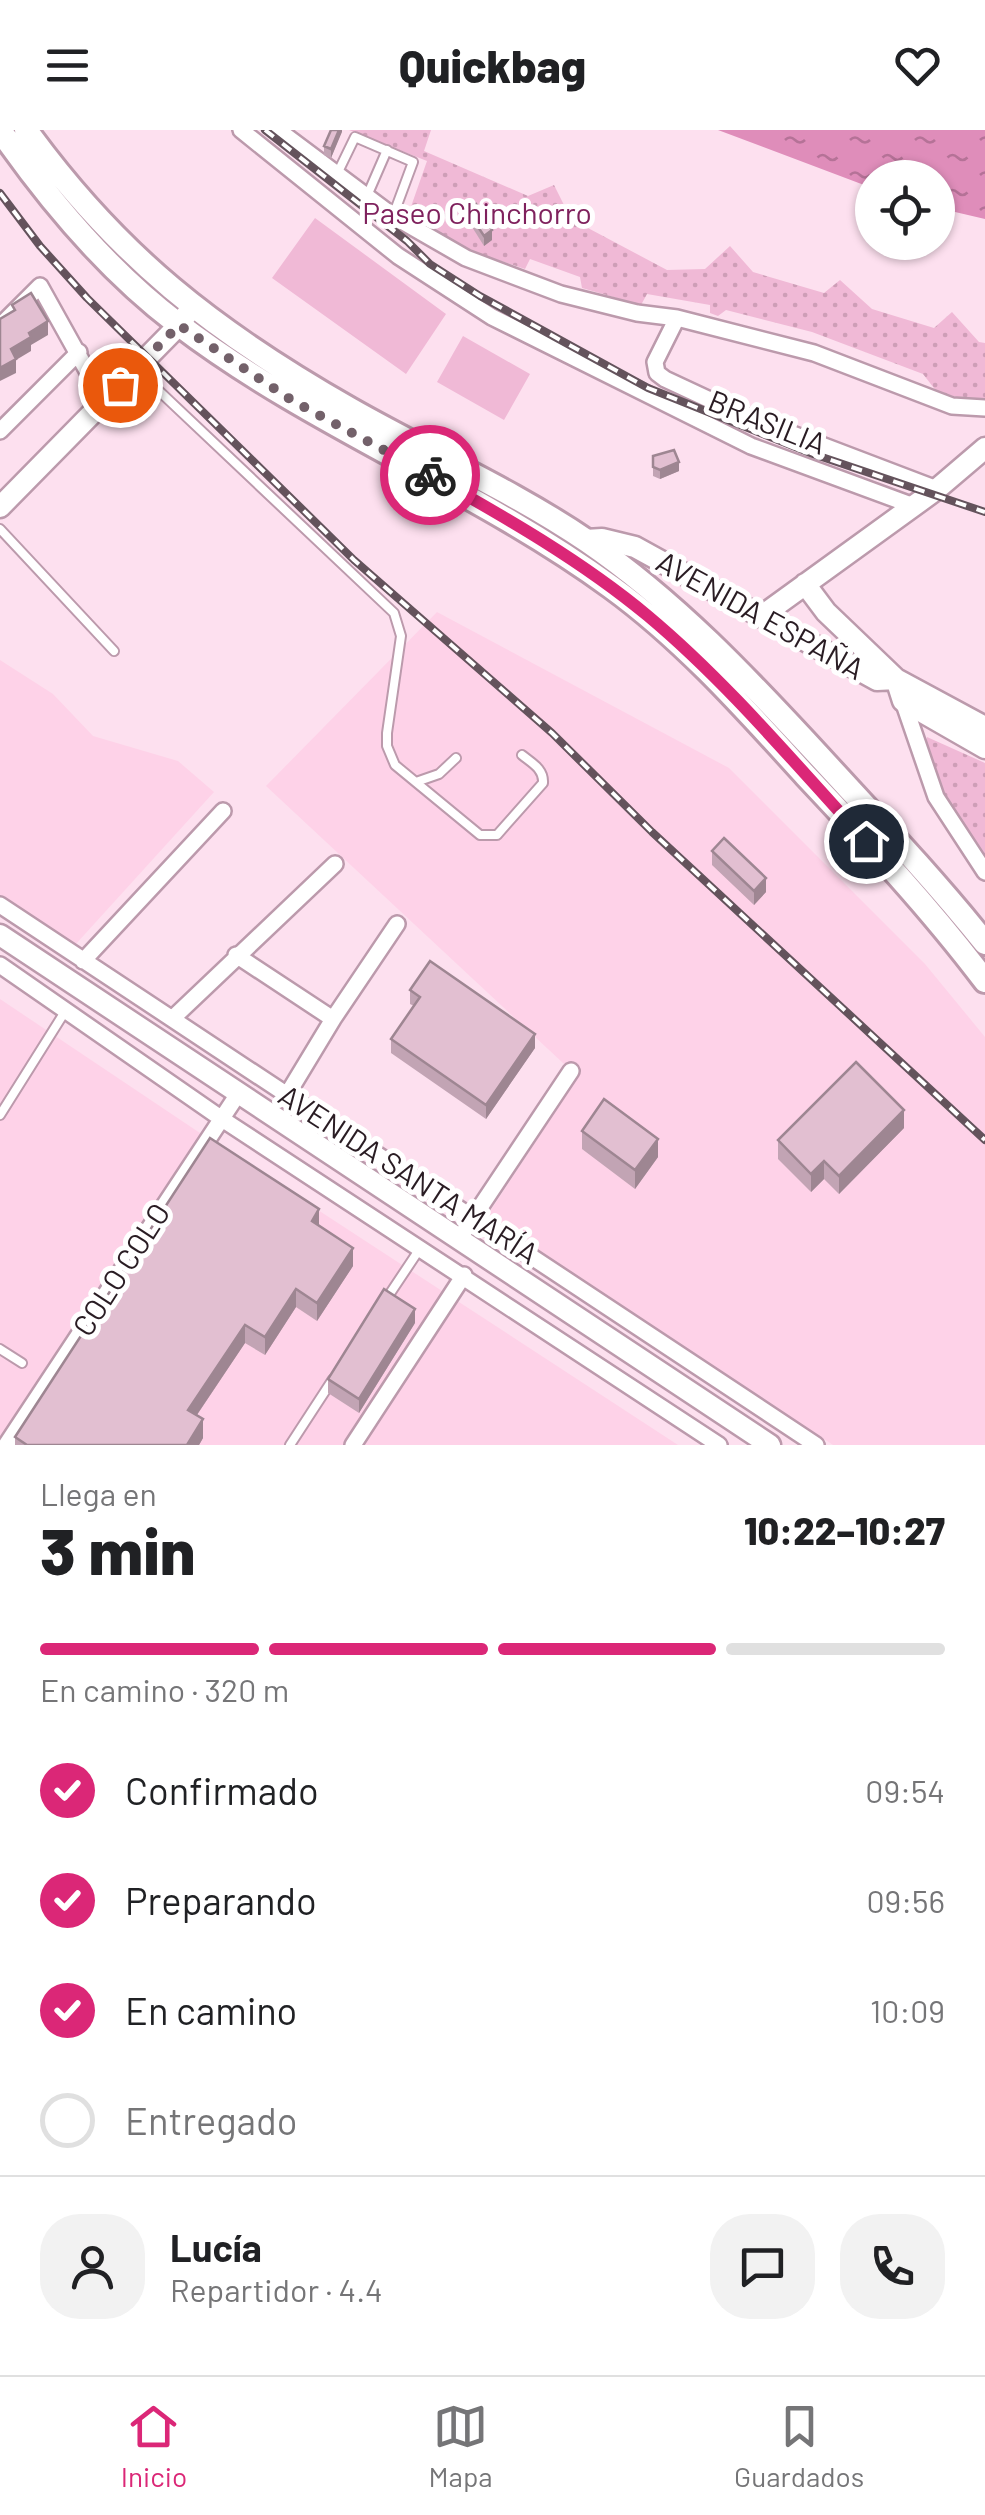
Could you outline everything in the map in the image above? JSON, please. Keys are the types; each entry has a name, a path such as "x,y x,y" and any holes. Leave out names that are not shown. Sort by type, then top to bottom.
{"main road":[{"path":"0,130 88,242 293,401 447,484 610,586 640,610 695,658 759,724 894,870 985,980"},
{"path":"26,130 107,230 186,316 464,468 586,540 661,597 729,659 910,854 985,944"}],"street":[{"path":"241,130 398,256 492,317 751,446 912,505"},
{"path":"278,130 393,216 466,258 561,294 814,353 952,406 985,408"},
{"path":"0,324 40,286 104,401"},
{"path":"0,506 186,316"},
{"name":"BRASILIA","path":"677,318 655,362 657,373 665,379 740,414 937,489"},
{"path":"0,432 78,352"},
{"path":"764,615 937,489 985,448"},
{"name":"AVENIDA ESPAÑA","path":"586,540 634,546 877,680 896,679 985,728"},
{"path":"805,584 826,612 896,679 914,712 936,797 985,872"},
{"path":"914,712 985,748"},
{"path":"83,961 222,811"},
{"path":"173,1018 334,864"},
{"name":"AVENIDA SANTA MARÍA","path":"0,906 816,1445"},
{"path":"287,1094 397,924"},
{"name":"AVENIDA SANTA MARÍA","path":"0,935 770,1445"},
{"path":"236,954 332,1019"},
{"name":"AVENIDA SANTA MARÍA","path":"0,965 222,1118 421,1246 712,1443"},
{"path":"459,1239 571,1071"},
{"name":"COLO COLO","path":"6,1445 238,1094"},
{"path":"352,1445 464,1275"}],"lane":[{"path":"337,174 355,136 413,162 393,216"},
{"path":"367,196 386,150"},
{"path":"136,368 394,613 401,636 387,746 395,764 480,835 497,835 543,783 538,769 522,755"},
{"path":"0,529 114,652"},
{"path":"416,782 440,774 456,758"},
{"path":"0,1114 66,1010"},
{"path":"384,1302 421,1246"},
{"path":"0,1348 22,1363"},
{"path":"290,1445 342,1366"}],"shaded area":[{"path":"437,612 729,768 925,964 985,1037 985,1445 833,1445 487,1216 578,1077 266,786"},
{"path":"0,660 53,694 93,736 178,761 214,792 75,945 0,895"},
{"path":"0,999 200,1133 678,1445 0,1445"}],"green space":[{"name":"Paseo Chinchorro","path":"349,130 431,130 424,151 528,196 554,185 571,219 667,270 705,269 730,246 753,272 824,293 840,280 872,309 934,328 952,312 979,342 985,343 985,399 969,400 937,392 923,374 812,332 726,310 718,316 710,313 710,305 647,294 641,305 582,288 580,277 530,259 525,269 456,246 407,218 427,161"},
{"path":"315,218 446,314 406,374 272,278"},
{"path":"463,336 530,374 504,420 437,382"},
{"path":"927,737 985,763 985,858 945,796 925,744"}],"water":[{"path":"718,130 985,130 985,219 955,212 955,160 855,160 855,182"}],"building":[{"path":"331,130 339,130 331,149 324,146"},
{"path":"476,204 492,230 484,236 467,210"},
{"path":"31,293 48,321 11,349 16,359 0,368 0,319 15,310 12,305"},
{"path":"674,450 679,462 660,470 653,467 653,456"},
{"path":"724,838 766,878 754,891 712,851"},
{"path":"430,961 535,1034 486,1105 391,1039 420,997 410,990"},
{"path":"856,1062 904,1110 839,1176 824,1161 811,1174 778,1140"},
{"path":"604,1099 658,1139 635,1170 582,1131"},
{"path":"210,1138 319,1209 312,1221 353,1248 317,1303 296,1289 265,1337 245,1325 188,1410 203,1419 187,1445 27,1445 15,1437"},
{"path":"384,1289 415,1309 359,1399 328,1379"}],"railway":[{"path":"265,130 407,241 430,264 480,296 648,388 813,454 985,512"},
{"path":"0,193 40,246 87,298 354,560 552,733 652,832 985,1140"}],"way so far":[{"path":"120,385 179,325 293,401 430,475"}],"route":[{"path":"430,475 610,586 650,618 715,678 866,841"}]}
